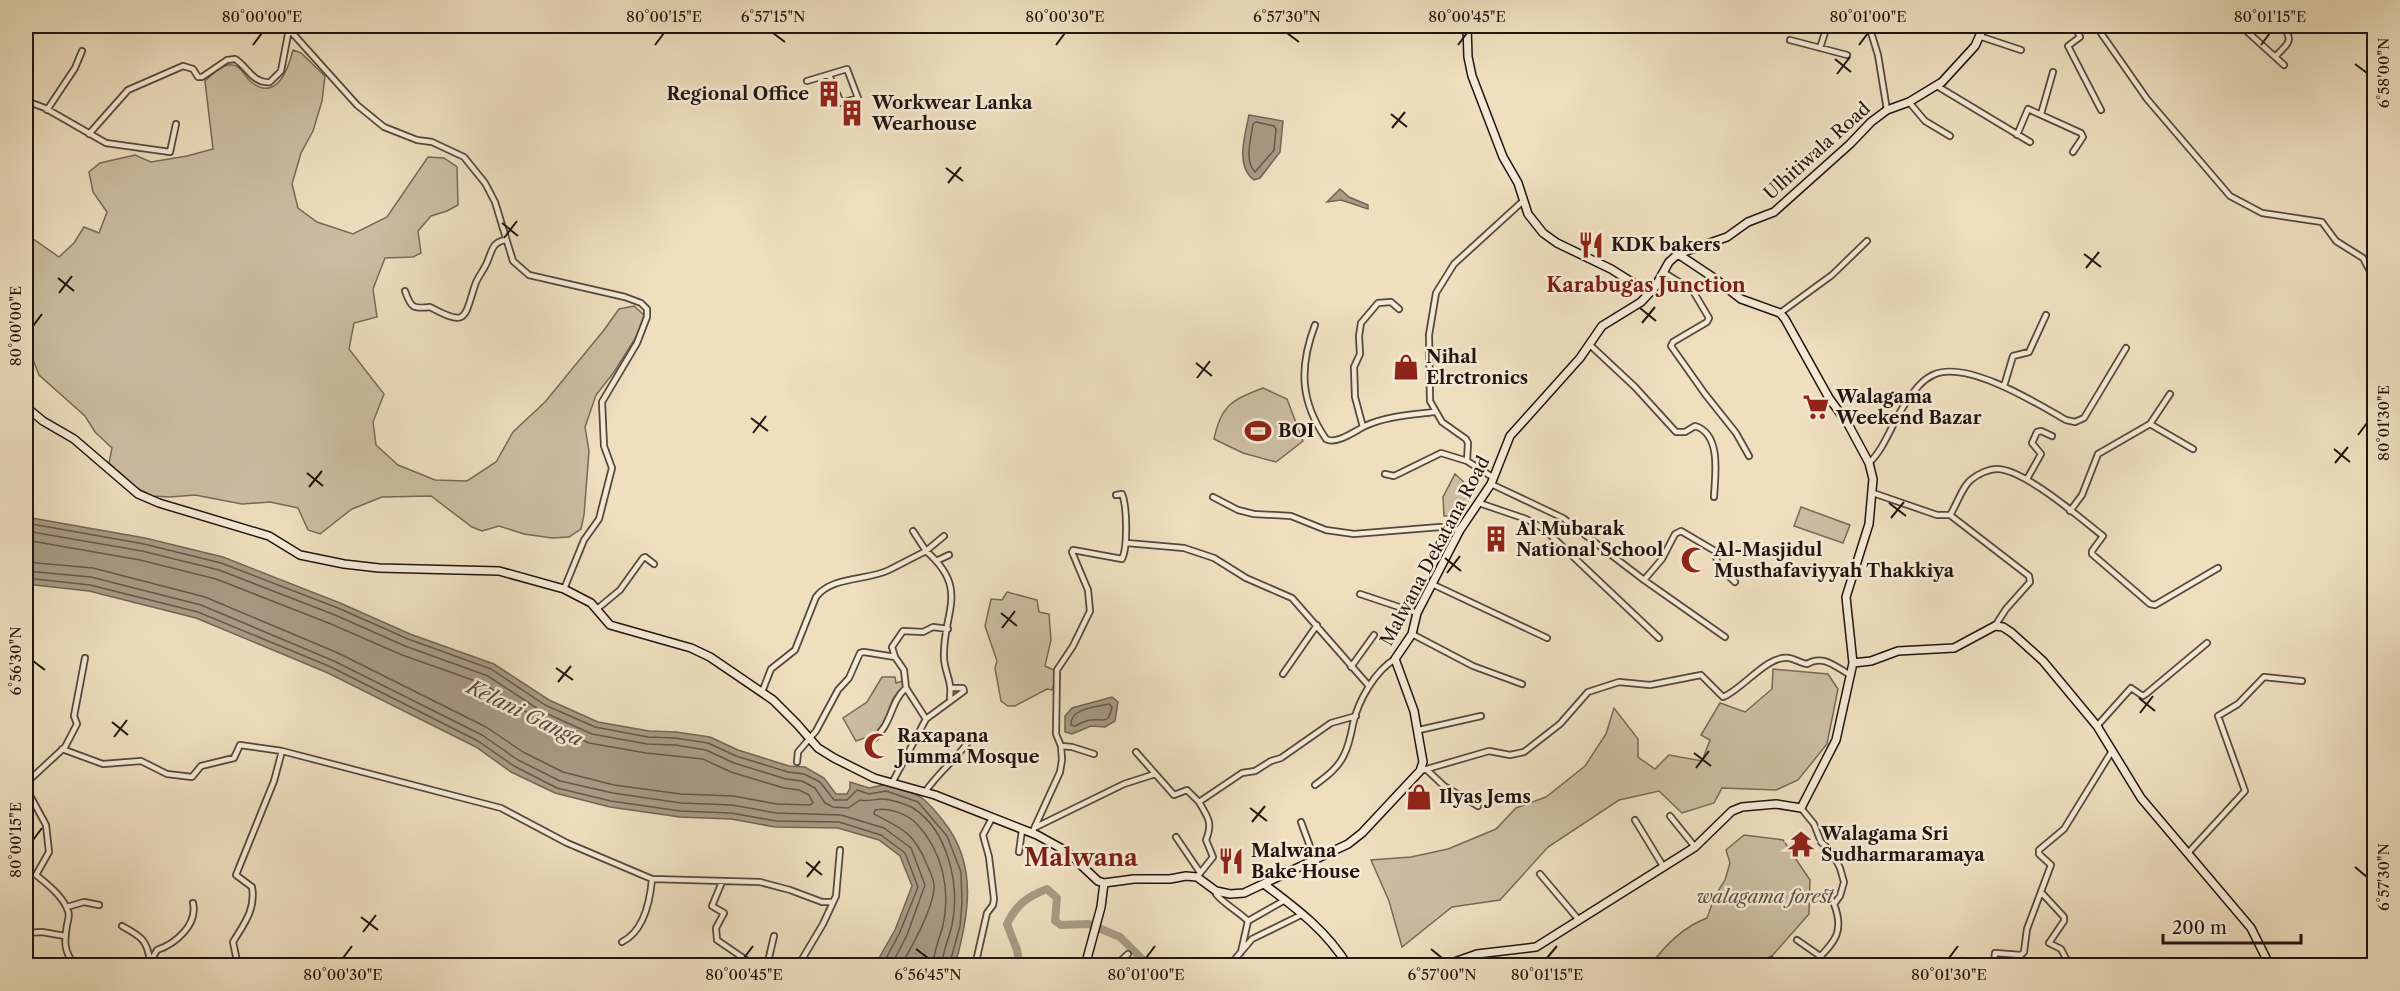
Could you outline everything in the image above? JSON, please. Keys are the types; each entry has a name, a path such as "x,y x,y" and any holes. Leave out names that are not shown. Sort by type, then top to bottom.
{"main road":[{"path":"1467,26 1468,57 1472,76 1503,157 1518,183 1522,201 1534,224 1557,243 1611,269 1650,293"},
{"name":"Ulhitiwala Road","path":"1678,254 1727,237 1748,222 1774,212 1887,110 1909,102 1937,86 1975,46 1984,26"},
{"path":"1443,966 1477,954 1536,947 1695,847 1726,816 1742,807 1776,804 1801,808 1836,740 1853,663 1846,597 1869,524 1873,493 1869,464 1848,424 1829,398 1780,313 1741,299 1678,254"},
{"name":"Malwana Dekatana Road","path":"1424,770 1419,730 1395,659 1412,634 1417,613 1460,530 1492,481 1510,436 1552,390 1607,321 1641,302 1650,293 1669,262 1678,254"},
{"path":"26,407 43,421 84,447 138,494 159,503 269,536 300,555 379,568 490,570 522,576 564,589 591,603 605,621 614,627 702,652 762,692 781,708 818,748 834,758 874,778 925,792 1023,830 1034,830 1066,851 1091,876 1104,883 1134,879 1170,879 1198,874 1216,891 1230,894 1264,885 1276,876 1348,844 1362,833 1424,770"},
{"path":"1853,663 1871,661 1898,651 1954,648 1995,626 2003,627 2012,633 2043,661 2097,726 2142,798 2251,928 2270,966"},
{"path":"1085,966 1098,918 1104,883"},
{"path":"1264,885 1321,930 1337,948 1348,966"}],"street":[{"path":"1821,48 1827,26"},
{"path":"1869,26 1878,55 1887,110"},
{"path":"2075,26 2080,37 2068,46 2102,110"},
{"path":"2096,26 2146,99 2230,196 2262,213 2322,222 2336,241 2363,258 2374,279"},
{"path":"2241,26 2284,65"},
{"path":"2276,56 2290,40 2283,26"},
{"path":"89,135 128,90 183,66 193,69 198,77 202,77 227,60 235,59 256,80 262,83 270,82 281,71 287,28"},
{"path":"287,28 357,105 384,127 417,141 432,142 464,157 485,183 495,202 513,261 529,275 617,294 641,303 647,309 647,317 638,343 602,402 604,446 612,468 599,519 584,540 564,589"},
{"path":"1979,36 2021,50"},
{"path":"1790,40 1847,55"},
{"path":"47,110 75,68 82,51"},
{"path":"807,81 847,69 858,98 841,104 830,75"},
{"path":"2041,114 2053,72"},
{"path":"1937,86 2030,142"},
{"path":"26,101 106,143 170,152 176,124"},
{"path":"1909,102 1924,121 1950,136"},
{"path":"2017,135 2028,109 2081,134 2083,137 2073,152"},
{"path":"1467,461 1468,443 1466,439 1442,422 1434,412 1430,401 1429,335 1436,293 1454,264 1522,201"},
{"path":"405,291 409,302 418,309 430,307 451,319 461,317 468,312 476,282 494,246 499,241 505,240"},
{"path":"1780,313 1832,275 1867,241"},
{"path":"1663,272 1693,291 1709,318 1707,322 1673,342 1671,346 1736,433 1749,456"},
{"path":"1363,427 1355,397 1354,367 1360,354 1361,323 1378,303 1391,302 1399,309"},
{"path":"2004,386 2013,356 2029,352 2046,315"},
{"path":"1315,324 1307,345 1303,380 1307,399 1326,439 1333,441 1389,418 1434,412"},
{"path":"1589,344 1635,387 1677,432 1685,432 1695,426 1702,429 1716,451 1714,497"},
{"path":"1869,464 1915,390 1936,374 1946,372 1981,378 2004,386 2066,420 2080,421 2126,348"},
{"path":"2070,511 2082,495 2098,454 2150,424 2170,394"},
{"path":"2150,424 2193,449"},
{"path":"2027,479 2041,454 2032,443 2037,432 2041,431 2052,436"},
{"path":"1385,474 1394,476 1441,453 1467,461 1492,481 1563,518 1644,580 1725,637"},
{"path":"1950,515 1969,481 1996,468 2007,470 2027,479 2103,536 2091,551 2092,554 2150,604 2156,605 2218,568"},
{"path":"1873,493 1937,515 1950,515 2030,576 2030,582 2006,609 1995,626"},
{"path":"1034,830 1060,772 1062,760 1061,746 1056,734 1057,670 1073,646 1090,610 1088,590 1072,552 1073,550 1091,552 1118,559 1124,556 1127,543 1125,501 1122,494 1116,495"},
{"path":"1213,497 1238,510 1254,514 1291,516 1340,533 1354,534 1440,527 1460,530"},
{"path":"1479,503 1526,519 1544,528 1659,638"},
{"path":"913,531 946,575 951,588 953,605 944,658 951,688 950,699"},
{"path":"1644,580 1662,559 1678,531 1681,531 1715,551 1718,566 1735,582"},
{"path":"762,692 771,669 795,650 820,592 851,579 888,570 926,550 944,536"},
{"path":"1127,543 1184,548 1214,558 1246,578 1292,598 1369,687"},
{"path":"936,561 949,555"},
{"path":"597,609 620,590 643,558 645,557 654,564"},
{"path":"1432,584 1547,638"},
{"path":"1360,594 1417,613"},
{"path":"1283,674 1317,626"},
{"path":"926,719 906,688 904,670 895,657 892,647 903,631 922,632 933,627 948,629"},
{"path":"1412,634 1473,666 1521,684"},
{"path":"1351,667 1374,635"},
{"path":"2097,726 2131,688 2143,696 2207,643"},
{"path":"797,762 798,752 810,739 838,690 849,678 860,653 895,657"},
{"path":"1424,770 1490,751 1510,755 1524,752 1560,724 1588,692 1619,682 1650,685 1701,675 1723,697 1731,694 1757,672 1778,659 1788,657 1807,664 1815,659 1822,660 1850,675"},
{"path":"26,783 65,747 76,723 74,716 85,658"},
{"path":"1316,785 1336,768 1344,755 1356,716 1369,687 1388,663 1395,659"},
{"path":"2188,853 2245,791 2218,716 2238,704 2264,678 2302,681"},
{"path":"872,740 882,734 900,695 906,688"},
{"path":"892,783 926,719 950,699 956,699 964,691 963,688 951,688"},
{"path":"1199,802 1242,773 1255,771 1281,758 1331,723 1356,716"},
{"path":"1419,730 1481,716"},
{"path":"925,792 969,741"},
{"path":"62,749 103,764 141,761 166,774 192,777 201,766 234,758 240,745 282,751 501,808 567,843 652,879 760,882 822,902 833,902"},
{"path":"1061,746 1094,754"},
{"path":"238,966 233,942 250,914 254,897 252,887 236,875 274,781 282,751"},
{"path":"1994,966 1995,954 2021,955 2024,952 2027,930 2051,865 2039,854 2039,850 2064,829 2112,751"},
{"path":"1136,752 1174,795 1187,790 1199,802 1210,822 1206,840 1213,857 1198,874 1176,837"},
{"path":"1424,770 1444,786 1478,807"},
{"path":"1034,830 1124,784 1155,774"},
{"path":"26,788 46,825 48,842 49,852 36,875 67,907 69,913 65,936 66,953 75,966"},
{"path":"1801,808 1814,824 1821,842 1832,852 1844,882 1840,896 1834,904 1841,920 1833,944 1811,966"},
{"path":"1670,816 1695,847"},
{"path":"975,966 987,913 993,905 988,857 983,835 992,818"},
{"path":"1635,820 1663,866"},
{"path":"1301,822 1315,860"},
{"path":"1019,852 1023,830"},
{"path":"798,966 823,924 836,896 840,849"},
{"path":"1540,874 1578,919"},
{"path":"622,942 632,937 649,905 652,879"},
{"path":"722,882 712,906 724,913 716,928 717,940 755,966"},
{"path":"1216,891 1220,899 1235,908 1248,921"},
{"path":"2041,892 2064,917 2064,921 2049,943 2065,953 2070,966"},
{"path":"1241,951 1248,921 1285,900"},
{"path":"67,907 84,902 99,905"},
{"path":"149,965 157,950 165,948 177,939 190,923 194,903"},
{"path":"1229,966 1256,936 1303,914"},
{"path":"122,926 141,936 148,949 149,965"},
{"path":"26,933 42,932 65,936"},
{"path":"768,966 774,936"},
{"path":"1797,940 1820,956 1828,966"},
{"path":"1114,966 1128,954"},
{"path":"1771,960 1778,966"}],"green space":[{"path":"293,50 301,53 325,76 322,101 313,131 301,153 292,184 298,208 317,222 353,234 387,217 428,157 444,158 457,167 458,205 431,216 418,231 421,253 413,257 385,258 373,289 377,317 354,323 349,349 384,394 373,422 376,445 398,465 435,480 467,481 496,462 513,432 545,402 619,309 634,306 644,315 638,334 596,395 585,427 589,451 584,515 581,529 569,537 552,538 524,534 499,526 482,531 472,527 431,496 382,497 352,509 320,534 308,530 298,508 270,502 242,504 195,495 152,496 137,488 109,463 112,448 95,432 85,416 39,375 26,342 26,234 59,257 74,243 84,227 99,233 107,212 93,192 89,172 100,163 135,155 151,162 213,149 205,81 221,68 232,65 238,67 250,81 259,87 274,86 284,74"},
{"name":"BOI","path":"1263,388 1287,399 1303,441 1276,462 1243,453 1214,439 1224,411 1236,400"},
{"path":"1455,474 1475,492 1457,516 1444,516 1443,497"},
{"path":"1801,507 1850,525 1843,543 1794,526"},
{"path":"1007,592 1037,600 1039,612 1049,614 1051,640 1045,666 1054,670 1055,681 1052,690 1047,689 1015,706 1008,706 1001,701 995,668 997,661 985,626 991,599 1002,600"},
{"path":"1773,669 1828,674 1838,689 1827,744 1798,780 1776,790 1722,788 1714,803 1682,813 1659,791 1619,800 1548,847 1500,900 1452,907 1402,947 1389,901 1371,860 1411,857 1448,849 1496,829 1516,808 1546,797 1585,766 1606,734 1614,708 1638,739 1638,757 1655,769 1669,755 1702,761 1710,740 1701,735 1720,703 1745,712 1772,689"},
{"path":"882,677 895,677 896,683 903,681 904,688 894,697 879,730 856,741 843,718 867,702"},
{"name":"walagama forest","path":"1744,835 1783,840 1810,880 1809,914 1764,965 1650,966 1675,938 1690,926 1707,918 1715,896 1725,880 1730,863 1726,850"}],"water":[{"path":"1249,115 1283,121 1280,152 1260,178 1254,180 1248,174 1243,159"},
{"path":"1340,189 1349,197 1368,205 1368,209 1341,200 1327,202"},
{"name":"Kelani Ganga","path":"26,517 145,538 223,557 340,603 410,634 494,664 549,700 598,722 649,731 710,737 738,750 789,766 805,767 824,778 836,794 847,794 850,782 869,788 888,784 918,795 934,810 955,838 966,873 967,910 955,965 875,965 895,930 912,886 900,856 879,840 838,828 775,827 731,819 680,817 610,807 555,793 511,772 476,747 328,673 196,618 89,591 26,584"},
{"path":"1112,697 1118,702 1115,721 1105,727 1091,726 1072,734 1065,732 1065,716 1072,708"}],"waterway":[{"path":"1020,966 1017,950 1007,924 1023,902 1047,889 1057,898 1055,921 1061,925 1089,924 1120,937 1149,966"}],"place":[{"name":"Regional Office","path":"829,94"},
{"name":"Workwear Lanka Wearhouse","path":"852,113"},
{"name":"KDK bakers","path":"1591,245"},
{"name":"Nihal Elrctronics","path":"1406,367"},
{"name":"Walagama Weekend Bazar","path":"1816,407"},
{"name":"BOI","path":"1258,431"},
{"name":"Al Mubarak National School","path":"1496,539"},
{"name":"Al-Masjidul Musthafaviyyah Thakkiya","path":"1694,560"},
{"name":"Raxapana Jumma Mosque","path":"877,746"},
{"name":"Ilyas Jems","path":"1419,797"},
{"name":"Walagama Sri Sudharmaramaya","path":"1801,844"},
{"name":"Malwana Bake House","path":"1231,861"}],"district":[{"name":"Karabugas Junction","path":"1646,285"},
{"name":"Malwana","path":"1081,858"}]}
